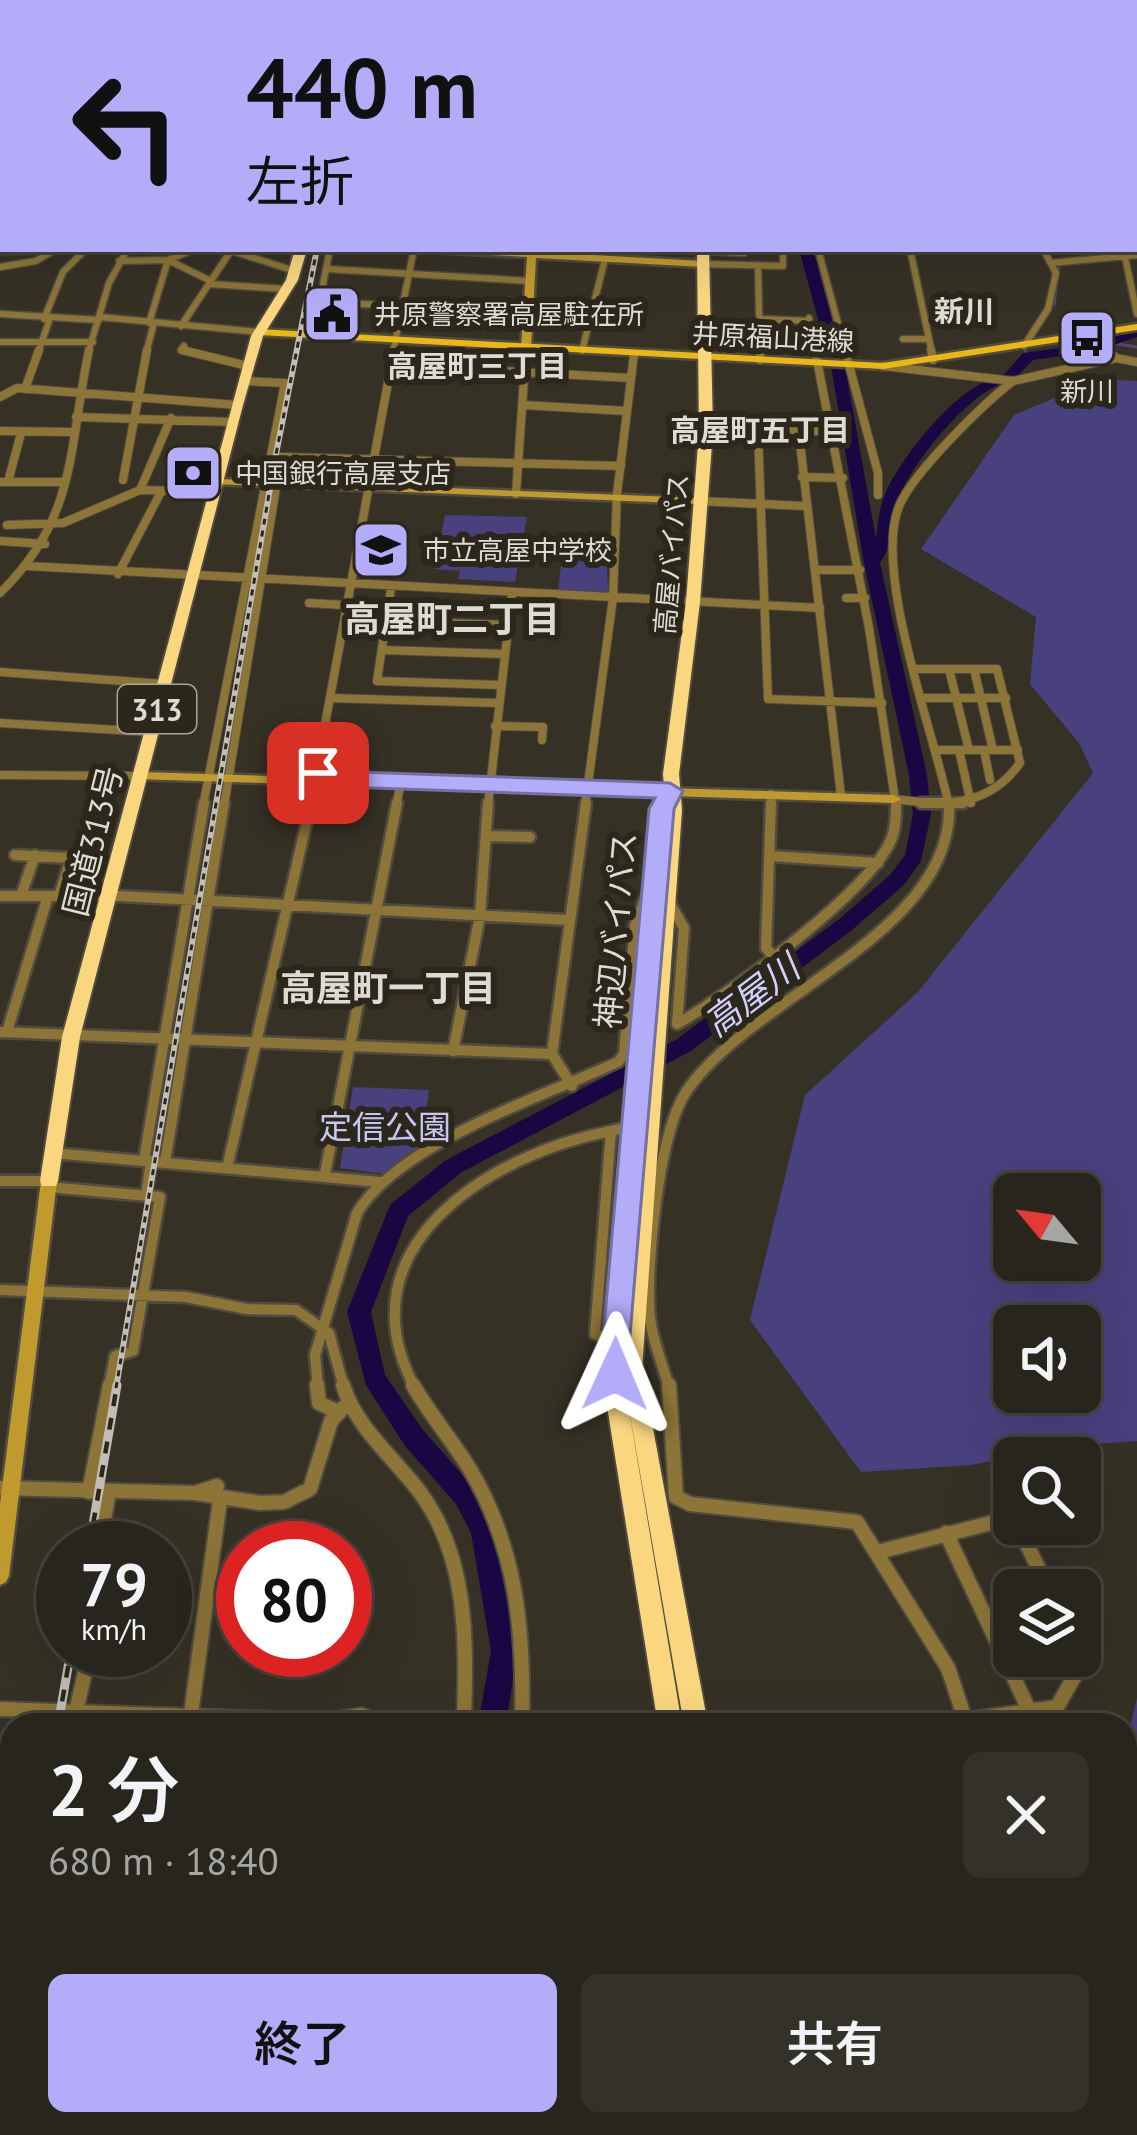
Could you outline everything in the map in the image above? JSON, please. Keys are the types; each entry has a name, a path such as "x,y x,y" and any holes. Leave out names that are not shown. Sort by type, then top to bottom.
{"highway":[{"name":"国道313号","path":"48,1184 71,1037 232,422 259,332 287,289 300,252"},
{"name":"高屋バイパス","path":"670,791 693,602 706,431 703,255"},
{"name":"神辺バイパス","path":"670,791 662,809 656,872 632,1369 694,1713"},
{"name":"神辺バイパス","path":"647,1054 665,894 670,791"},
{"name":"神辺バイパス","path":"648,1108 614,1342 617,1406 668,1713"}],"main road":[{"name":"井原福山港線","path":"259,332 883,366 1024,346 1098,343 1137,327"}],"street":[{"path":"0,267 36,261 51,252"},
{"path":"25,389 63,272 83,252"},
{"path":"0,592 45,544 52,526 99,319 119,261 128,252"},
{"path":"119,261 168,260 188,252"},
{"path":"181,326 228,252"},
{"path":"243,252 295,271"},
{"path":"264,257 270,252"},
{"path":"313,335 330,252"},
{"path":"227,1168 317,778 346,586 413,252"},
{"path":"516,494 532,252 605,259 744,253"},
{"path":"703,255 758,266 786,266 784,252"},
{"path":"819,252 878,473 878,496"},
{"path":"911,252 933,360"},
{"path":"1024,346 1051,302 1056,272 1045,252"},
{"path":"1052,262 1125,257 1135,252"},
{"path":"1125,257 1137,314"},
{"path":"581,351 605,259"},
{"path":"168,260 210,282 287,289"},
{"path":"123,480 134,396 168,260"},
{"path":"758,266 760,360"},
{"path":"327,269 530,281"},
{"path":"321,302 528,312"},
{"path":"0,314 259,332"},
{"path":"665,894 684,928 677,1024 771,954 878,862 895,827 896,800 865,598 821,363 809,319 759,319"},
{"path":"903,339 928,339"},
{"path":"0,342 93,342"},
{"path":"1098,343 1116,358"},
{"path":"146,1196 188,1041 262,583 285,382 208,361 181,350 184,346"},
{"path":"572,1086 551,1054 614,598 616,498 634,354"},
{"path":"883,366 1013,381 1116,358 1137,362"},
{"path":"392,365 630,378"},
{"path":"963,1713 948,1668 878,1552 847,1517 682,1502 676,1497 673,1401 650,1317 658,1182 676,1112 687,1090 718,1059 916,896 935,872 944,849 946,803 892,558 896,508 981,406 1013,381"},
{"path":"0,397 25,389 237,405"},
{"path":"523,405 626,411"},
{"path":"76,417 232,422"},
{"path":"140,490 171,418"},
{"path":"0,431 72,431"},
{"path":"706,431 835,431"},
{"path":"758,433 768,700 881,703"},
{"path":"21,434 4,482 63,482"},
{"path":"799,434 803,506 816,570 841,796"},
{"path":"153,1161 164,1040 208,775 244,581 270,485 284,455 621,466"},
{"path":"125,460 148,462"},
{"path":"802,477 843,478"},
{"path":"7,525 52,526 140,490 270,485 803,506"},
{"path":"118,574 161,491"},
{"path":"830,497 847,498"},
{"path":"0,541 45,544"},
{"path":"27,566 262,583 820,608"},
{"path":"816,570 860,570"},
{"path":"374,699 391,588"},
{"path":"453,1051 480,916 495,726 512,594"},
{"path":"846,598 865,598"},
{"path":"309,603 344,604"},
{"path":"386,621 508,625"},
{"path":"382,650 504,654"},
{"path":"0,775 317,778 946,803 970,803 1007,785 1020,763 998,669 916,669"},
{"path":"949,669 970,803"},
{"path":"974,669 990,780"},
{"path":"0,672 164,684"},
{"path":"377,681 500,685"},
{"path":"330,698 498,703"},
{"path":"924,698 1006,698"},
{"path":"0,724 152,732"},
{"path":"495,726 543,727 542,740"},
{"path":"935,750 1018,750"},
{"path":"326,1174 401,782"},
{"path":"771,794 766,948 771,954"},
{"path":"486,836 530,837"},
{"path":"15,855 71,857 3,1032 551,1054"},
{"path":"21,896 35,856"},
{"path":"770,856 878,862"},
{"path":"343,1408 319,1403 315,1355 357,1213 380,1182 477,1125 572,1086 624,1054 635,925 656,872"},
{"path":"0,896 110,896 568,920"},
{"path":"648,1108 676,1112"},
{"path":"522,1713 521,1613 508,1554 469,1468 406,1371 395,1328 396,1299 410,1252 435,1215 485,1174 544,1147 615,1130 595,1334 614,1342"},
{"path":"52,1153 380,1182"},
{"path":"0,1181 160,1198 133,1351 115,1356 88,1492"},
{"path":"0,1576 5,1488 48,1184"},
{"path":"0,1290 142,1294 296,1310 325,1328 343,1408 422,1495 442,1531 467,1619 464,1713"},
{"path":"632,1369 663,1370"},
{"path":"5,1488 218,1493 284,1502 302,1496 322,1464 343,1408"},
{"path":"104,1521 109,1491"},
{"path":"191,1713 218,1493"},
{"path":"878,1552 993,1525"},
{"path":"946,1533 1028,1710"},
{"path":"76,1713 84,1677"},
{"path":"1014,1713 1057,1707 1074,1677"},
{"path":"0,1709 30,1713"}],"green space":[{"path":"1099,379 1137,381 1137,1441 993,1437 993,1461 861,1472 750,1320 805,1095 917,993 1093,773 1079,743 1030,684 1036,617 921,549 1014,415"},
{"path":"445,515 527,517 515,582 458,579 460,571 434,569"},
{"path":"564,540 606,542 608,592 558,592"},
{"name":"定信公園","path":"353,1087 429,1090 421,1148 385,1174 340,1168"}],"waterway":[{"name":"高屋川","path":"807,252 839,372 872,563"},
{"path":"1054,305 1059,266"},
{"path":"1105,345 1137,332"},
{"path":"1111,343 1137,347"},
{"path":"1008,378 1028,356 1097,347"},
{"path":"1024,358 1026,350"},
{"path":"872,563 884,540 890,501 906,469 951,415 997,381"},
{"name":"高屋川","path":"494,1713 504,1651 483,1532 465,1496 414,1438 374,1378 359,1312 399,1210 454,1166 684,1045 845,925 897,880 914,856 922,814 918,775 872,563"}],"railway":[{"path":"116,1388 275,459 316,252"},
{"path":"94,1521 117,1385"},
{"path":"60,1713 66,1677"}],"place":[{"name":"井原警察署高屋駐在所","path":"332,314"},
{"name":"新川","path":"1087,338"},
{"name":"中国銀行高屋支店","path":"193,473"},
{"name":"市立高屋中学校","path":"381,550"}],"district":[{"name":"新川","path":"964,310"},
{"name":"高屋町三丁目","path":"477,365"},
{"name":"高屋町五丁目","path":"760,429"},
{"name":"高屋町二丁目","path":"452,618"},
{"name":"高屋町一丁目","path":"388,987"}],"route":[{"path":"318,773 317,778 670,791 662,809 614,1342 615,1374"}]}
